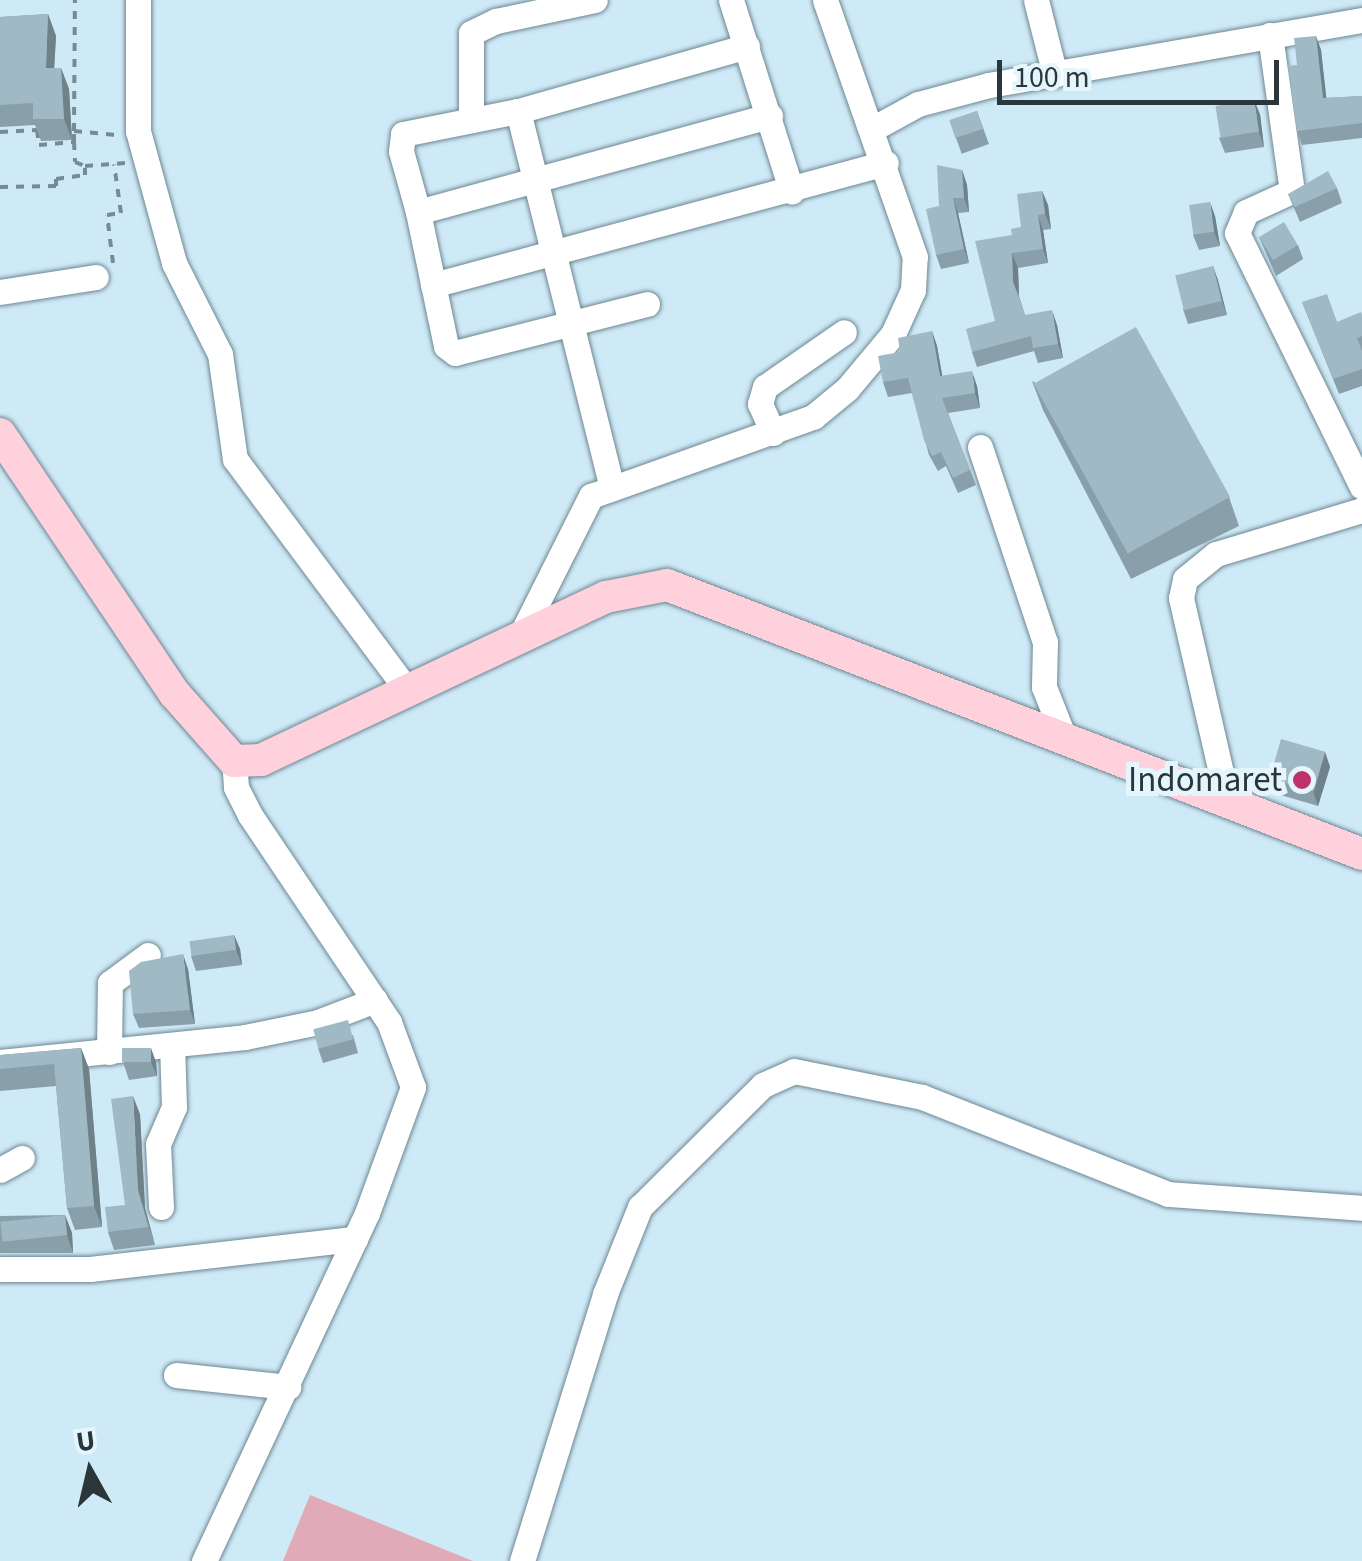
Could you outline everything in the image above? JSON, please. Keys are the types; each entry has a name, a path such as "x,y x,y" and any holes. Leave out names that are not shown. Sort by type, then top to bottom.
{"main road":[{"path":"0,434 176,694 234,761 261,760 606,597 667,585 1063,735 1238,808 1362,854"}],"street":[{"path":"138,0 131,134 174,264 220,354 235,458 407,690"},
{"path":"471,120 471,34 496,21 595,0"},
{"path":"731,0 792,192"},
{"path":"521,634 587,501 611,484 813,417 847,390 893,334 913,290 914,258 874,128 824,0"},
{"path":"1036,0 1055,75"},
{"path":"874,128 918,104 1055,75 1362,20"},
{"path":"1270,35 1292,191 1246,212 1236,233 1362,487"},
{"path":"646,304 455,353 446,346 418,212 400,150 403,134 518,110 747,46"},
{"path":"518,110 611,484"},
{"path":"418,212 770,116"},
{"path":"433,285 792,192 886,163"},
{"path":"0,292 96,277"},
{"path":"773,433 760,404 765,388 844,332"},
{"path":"980,446 1042,630 1044,687 1063,735"},
{"path":"1238,808 1222,777 1181,598 1185,579 1216,554 1360,517"},
{"path":"204,1561 355,1239 413,1087 402,1044 250,816 236,786 234,761"},
{"path":"109,1052 110,983 148,955"},
{"path":"0,1062 172,1045 318,1022 375,1000"},
{"path":"161,1208 158,1144 174,1107 172,1045"},
{"path":"522,1561 604,1294 640,1206 763,1086 794,1071 922,1097 1168,1194 1362,1208"},
{"path":"0,1269 90,1270 355,1239"},
{"path":"176,1374 288,1387"}],"path":[{"path":"74,0 74,131 74,142 75,162 84,166 126,164 131,134 74,131"},
{"path":"0,132 37,130 39,145 74,142"},
{"path":"96,277 114,270 107,216 120,212 114,164"},
{"path":"0,187 56,186 56,179 85,175 84,166"}],"shaded area":[{"path":"310,1495 473,1561 283,1561"}],"building":[{"path":"48,14 46,68 61,68 64,119 33,119 33,103 0,105 0,17"},
{"path":"1316,36 1323,98 1362,96 1362,123 1297,131 1288,66 1297,65 1294,38"},
{"path":"1254,100 1259,132 1220,138 1215,106"},
{"path":"977,111 983,129 955,138 949,120"},
{"path":"937,165 962,170 964,198 953,198 964,249 936,255 926,209 939,206"},
{"path":"1328,171 1337,188 1295,207 1288,194"},
{"path":"1042,191 1045,214 1038,215 1043,249 1012,253 1013,282 1025,315 1052,310 1058,344 1033,348 1031,336 972,352 966,329 995,321 975,241 1012,235 1011,229 1021,227 1017,194"},
{"path":"1210,202 1214,232 1193,235 1189,205"},
{"path":"1284,222 1298,245 1273,260 1259,237"},
{"path":"1213,266 1222,301 1184,310 1175,275"},
{"path":"1327,294 1337,322 1361,312 1362,315 1362,336 1357,338 1362,369 1333,379 1302,302"},
{"path":"1136,327 1230,497 1128,553 1034,384"},
{"path":"932,331 940,376 972,371 975,393 942,398 970,470 953,478 941,452 932,456 924,440 908,378 883,382 878,356 900,352 898,338"},
{"path":"1281,739 1325,752 1314,791 1270,778"},
{"path":"234,935 236,950 192,956 189,941"},
{"path":"183,954 190,1010 133,1014 129,971 141,962"},
{"path":"348,1020 353,1039 318,1049 313,1029"},
{"path":"81,1048 94,1206 67,1208 54,1064 0,1069 0,1055"},
{"path":"122,1048 151,1048 151,1062 122,1062"},
{"path":"133,1096 138,1190 148,1227 108,1232 105,1207 125,1205 111,1099"},
{"path":"65,1215 67,1235 2,1242 0,1222"}],"place":[{"name":"Indomaret","path":"1302,780"}]}
